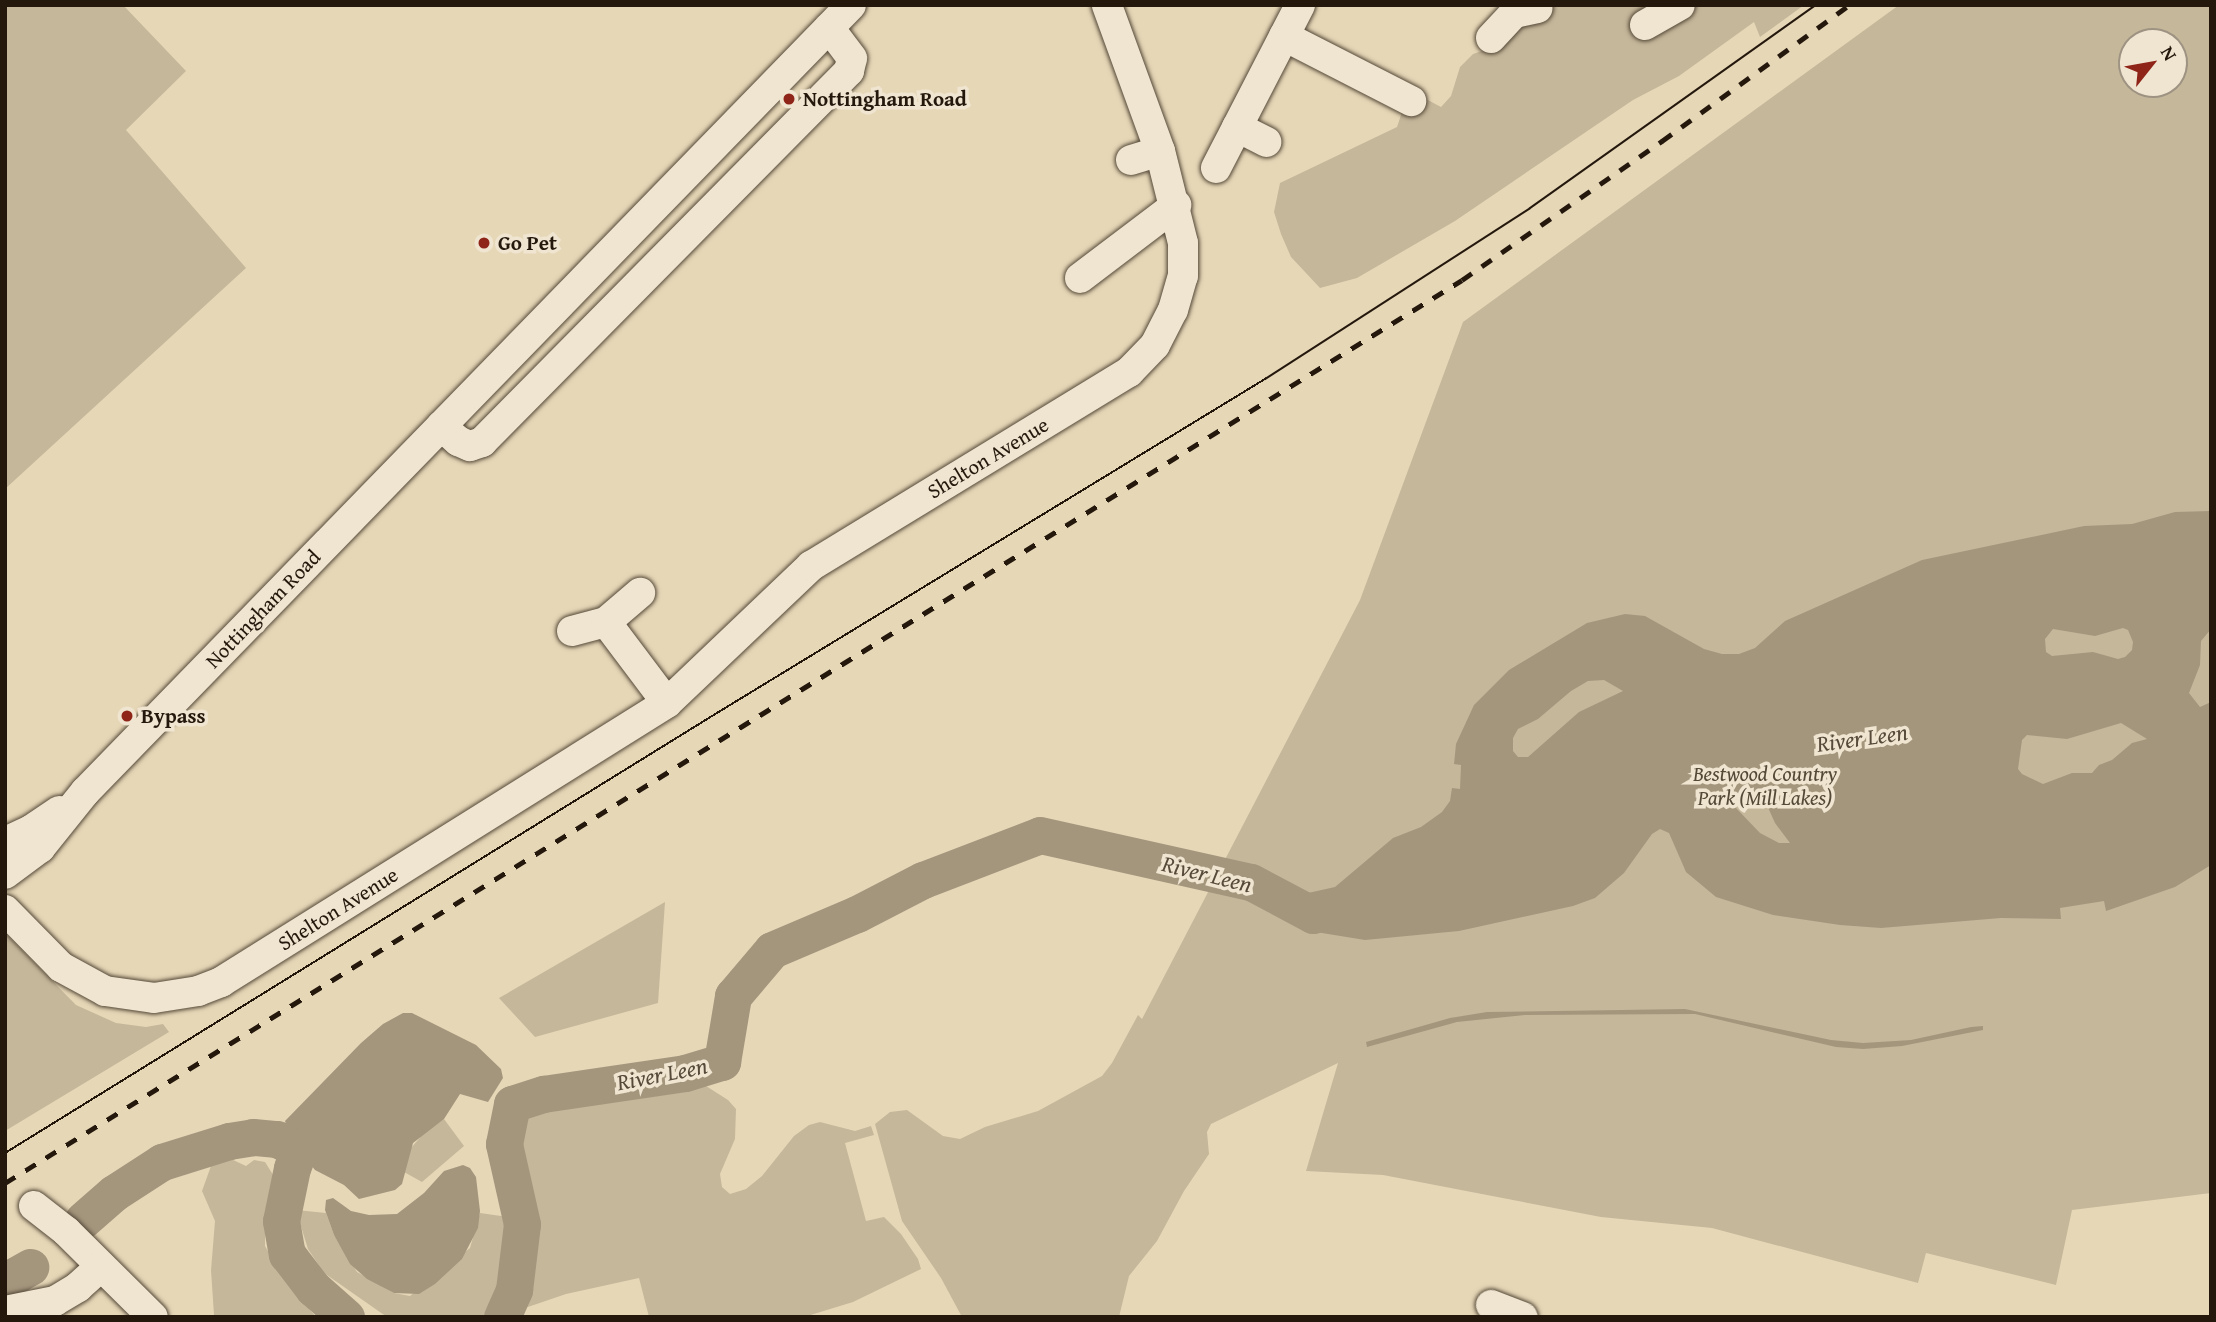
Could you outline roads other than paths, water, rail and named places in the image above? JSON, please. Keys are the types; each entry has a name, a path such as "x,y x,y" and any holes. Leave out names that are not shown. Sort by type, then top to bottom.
{"street":[{"name":"Nottingham Road","path":"5,874 28,860 85,792 851,5"},
{"name":"Shelton Avenue","path":"5,910 61,967 91,986 118,994 154,998 198,991 243,969 667,703 811,566 1129,372 1155,345 1173,310 1183,276 1183,243 1176,205 1160,151 1107,5"},
{"path":"1645,25 1680,5"},
{"path":"1216,168 1297,6"},
{"path":"1491,38 1520,9"},
{"path":"442,426 458,441 470,446 482,442 849,71 852,58 829,28"},
{"path":"1284,36 1411,101"},
{"path":"1237,127 1266,142"},
{"path":"1131,160 1160,151"},
{"path":"1080,278 1176,205"},
{"path":"572,631 606,622 639,593"},
{"path":"606,622 667,703"},
{"name":"Nottingham Road","path":"5,842 31,830 85,792"},
{"path":"34,1206 66,1231 153,1317"},
{"path":"5,1311 55,1301 78,1287 101,1266"},
{"path":"1491,1305 1523,1317"}],"water":[{"path":"2211,511 2211,629 2201,641 2200,665 2189,693 2200,707 2211,702 2211,865 2175,887 2106,911 2104,901 2060,908 2061,919 2001,918 1881,928 1840,925 1773,915 1716,897 1686,872 1669,833 1660,829 1652,834 1624,873 1595,898 1573,906 1459,931 1365,940 1322,933 1274,910 1286,881 1308,893 1335,887 1393,838 1421,827 1442,812 1450,801 1452,788 1460,789 1461,765 1454,764 1456,744 1474,705 1509,670 1587,623 1625,614 1645,616 1704,649 1722,654 1739,654 1755,648 1785,621 1922,560 2084,526 2132,524 2175,512","holes":["2123,628 2128,630 2133,642 2132,650 2125,657 2118,659 2093,652 2052,656 2046,652 2045,639 2053,629 2095,636","1604,680 1623,691 1579,712 1528,757 1518,757 1513,751 1513,738 1518,729 1538,719 1571,691 1588,681","2121,723 2147,739 2132,743 2112,760 2099,765 2092,773 2072,773 2043,784 2022,774 2018,769 2022,740 2027,735 2067,739","1740,801 1766,803 1775,823 1790,843 1779,843 1760,833 1736,808"]},
{"path":"1685,1009 1831,1040 1863,1043 1911,1040 1971,1027 1983,1026 1983,1030 1902,1046 1863,1049 1836,1047 1695,1014 1525,1015 1457,1022 1367,1047 1366,1042 1450,1018 1487,1012"},
{"path":"403,1013 412,1013 476,1045 501,1069 503,1078 488,1102 460,1094 444,1119 413,1143 402,1184 395,1190 359,1199 344,1185 315,1170 292,1142 285,1121 361,1043 383,1024"},
{"path":"463,1165 470,1168 476,1177 480,1211 478,1228 462,1259 435,1284 419,1294 394,1293 367,1279 350,1264 334,1235 325,1210 326,1200 333,1198 351,1211 369,1215 397,1214 424,1193 444,1171"}],"waterway":[{"name":"River Leen","path":"502,1317 514,1290 522,1224 504,1144 512,1104 543,1094 685,1073 722,1062 733,996 772,950 857,914 923,880 1040,835 1251,882 1313,915 1324,911"},
{"name":"River Leen","path":"83,1220 114,1193 162,1162 229,1141 253,1137 277,1139 299,1150 292,1168 281,1221 287,1254 313,1288 346,1317"},
{"name":"River Leen","path":"5,1281 30,1267"}],"tram line":[{"path":"5,1153 712,716 1265,379 1530,208 1816,5"}],"railway":[{"path":"5,1183 1462,280 1662,141 1849,5"}],"place":[{"name":"Nottingham Road","path":"789,99"},
{"name":"Go Pet","path":"484,243"},
{"name":"Bypass","path":"127,716"}],"park label":[{"name":"Bestwood Country Park (Mill Lakes)","path":"1765,786"}]}
